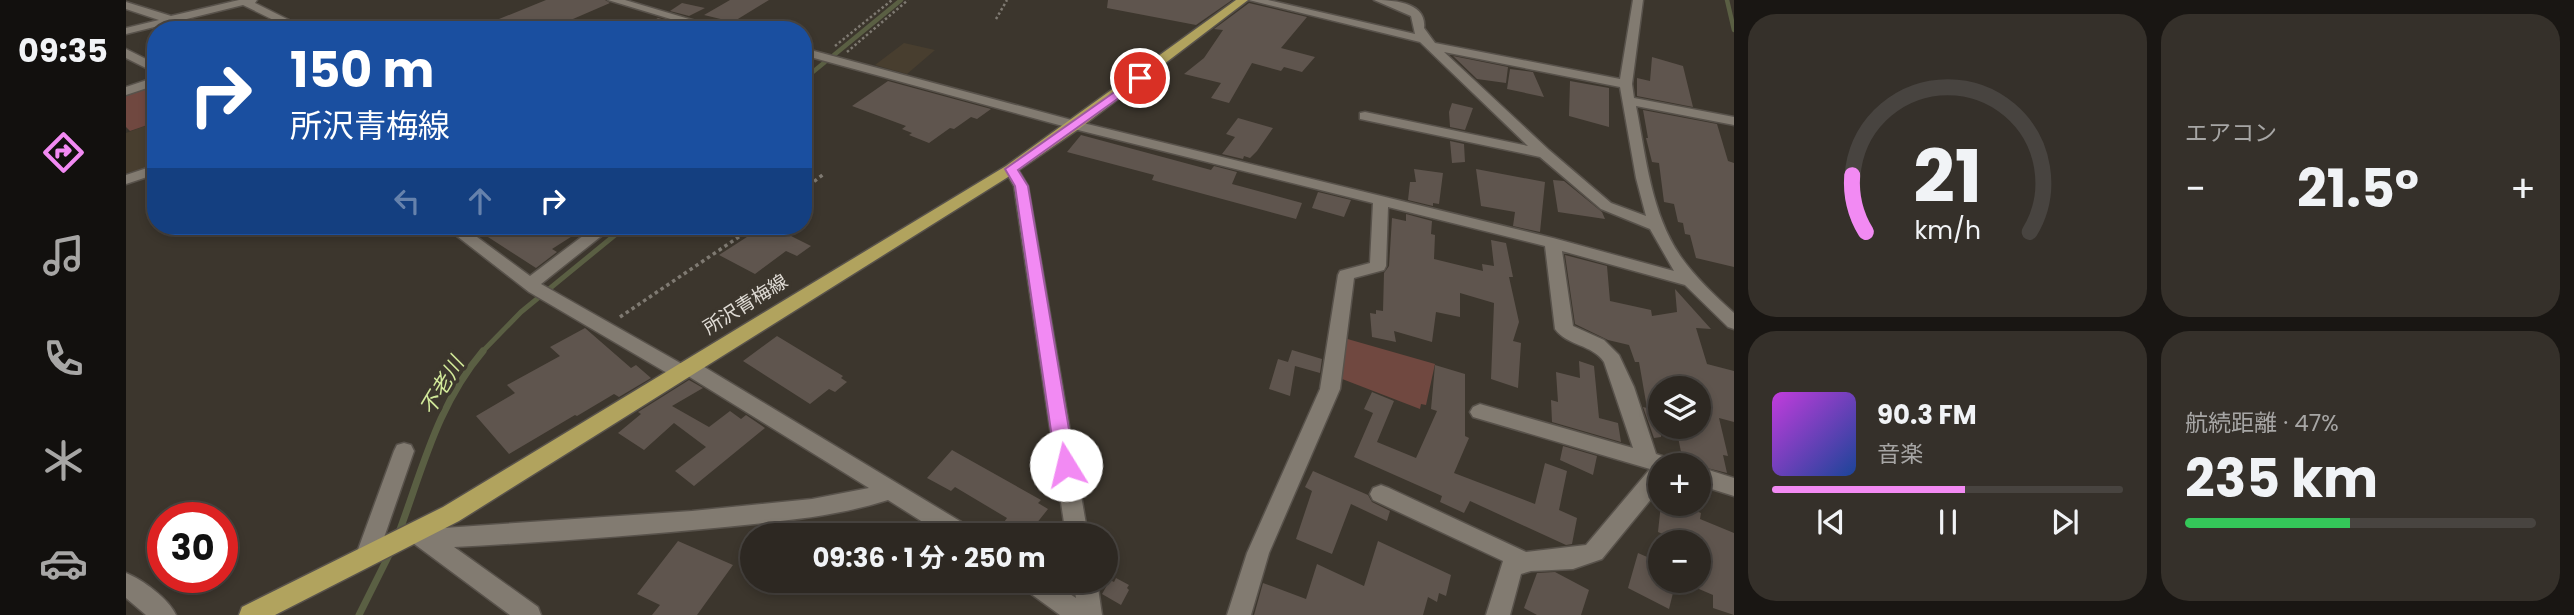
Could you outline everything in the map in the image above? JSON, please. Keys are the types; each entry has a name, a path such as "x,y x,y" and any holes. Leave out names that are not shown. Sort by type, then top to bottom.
{"main road":[{"name":"所沢青梅線","path":"250,615 372,553 420,536 1011,169 1075,125 1243,0"}],"street":[{"path":"612,0 688,21"},
{"path":"1254,0 1427,43 1626,84"},
{"path":"1379,0 1416,13 1418,28 1427,43 1544,153 1606,206 1656,226"},
{"path":"1638,0 1626,84 1656,226 1670,253 1691,281 1734,323"},
{"path":"126,5 174,21 249,1 286,21"},
{"path":"126,31 147,27"},
{"path":"126,53 147,64"},
{"path":"812,53 1075,125 1553,243 1691,281"},
{"path":"126,91 147,84"},
{"path":"1628,102 1734,121"},
{"path":"1365,117 1544,153"},
{"path":"1011,169 1021,186 1075,523"},
{"path":"126,180 147,172"},
{"path":"1239,615 1258,552 1331,389 1346,275 1378,266 1381,200"},
{"path":"467,235 538,289 606,330 685,369 944,523"},
{"path":"538,289 596,235"},
{"path":"1553,243 1564,329 1576,338 1596,344 1608,353 1655,453"},
{"path":"1480,412 1648,461"},
{"path":"372,553 404,451"},
{"path":"1711,480 1734,487"},
{"path":"1498,615 1511,568 1521,561 1581,560 1594,552 1648,482"},
{"path":"420,536 662,524 867,499 892,490"},
{"path":"1381,494 1508,552 1521,561"},
{"path":"420,536 529,615"},
{"path":"126,584 164,615"},
{"path":"1048,593 1080,615"},
{"path":"1087,593 1090,615"}],"path":[{"path":"822,56 892,0"},
{"path":"837,60 908,0"},
{"path":"996,19 1007,0"},
{"path":"812,183 825,173"},
{"path":"606,330 742,235"}],"shaded area":[{"path":"904,43 935,50 907,74 875,65"},
{"path":"147,86 147,125 130,131 126,127 126,93"},
{"path":"147,125 147,167 126,175 126,133"},
{"path":"1344,338 1435,364 1426,405 1421,404 1420,409 1337,377"}],"building":[{"path":"546,0 605,0 610,3 573,19 579,21 494,21"},
{"path":"730,0 769,0 735,21 704,15"},
{"path":"1108,0 1232,0 1196,25 1107,8"},
{"path":"682,3 705,8 689,16 670,11"},
{"path":"1249,3 1307,17 1281,48 1315,57 1302,72 1284,67 1281,71 1252,63 1229,103 1211,98 1221,83 1184,74 1204,58 1223,30 1214,29"},
{"path":"1453,56 1508,67 1506,83 1477,79"},
{"path":"1652,57 1683,66 1693,107 1637,96 1637,78 1650,81"},
{"path":"1510,69 1533,72 1544,97 1507,89"},
{"path":"888,81 991,109 977,119 971,117 954,129 950,128 929,143 909,135 912,133 902,129 906,126 852,106"},
{"path":"1570,81 1609,88 1609,127 1569,116"},
{"path":"1452,103 1473,108 1465,130 1450,127 1449,112"},
{"path":"1643,110 1717,124 1728,161 1734,163 1734,267 1696,258 1690,235 1685,234 1683,223 1678,222 1674,204 1664,202 1659,163 1652,162"},
{"path":"1238,118 1273,128 1250,158 1222,154 1235,137 1226,134"},
{"path":"1081,135 1211,170 1214,166 1237,172 1232,184 1302,203 1296,219 1152,180 1154,175 1067,152"},
{"path":"1450,141 1464,144 1465,162 1452,163"},
{"path":"1414,169 1443,173 1439,204 1433,203 1433,206 1408,200 1410,182 1416,182"},
{"path":"1476,169 1545,182 1540,232 1513,226 1515,212 1481,206"},
{"path":"1553,180 1564,181 1602,212 1605,219 1558,212"},
{"path":"1318,192 1351,200 1344,217 1312,208"},
{"path":"1406,214 1432,221 1431,234 1435,235 1434,259 1483,271 1482,264 1494,266 1491,240 1506,243 1513,277 1509,277 1519,322 1513,341 1521,343 1518,388 1491,379 1494,303 1460,293 1460,317 1436,312 1432,342 1394,331 1396,342 1372,337 1370,313 1383,311 1384,273 1389,266 1392,218 1406,221"},
{"path":"485,235 574,235 552,249 557,252 536,268"},
{"path":"750,235 789,235 811,246 797,256 786,251 755,274 719,255"},
{"path":"1565,255 1607,266 1610,301 1651,310 1652,316 1677,312 1675,289 1711,329 1696,328 1707,364 1734,371 1734,422 1719,418 1728,456 1723,455 1727,473 1711,469 1711,453 1681,453 1678,439 1711,439 1711,376 1648,376 1648,421 1643,407 1647,408 1639,362 1635,362 1629,345 1608,340 1575,324"},
{"path":"585,328 631,368 636,365 651,378 619,397 614,394 509,454 476,416 515,393 507,385 560,356 550,347"},
{"path":"777,336 843,376 841,378 847,382 835,392 829,389 810,404 743,361"},
{"path":"1292,350 1322,359 1320,373 1295,366 1290,396 1269,389 1278,359 1288,362"},
{"path":"1579,361 1594,366 1599,418 1618,423 1621,442 1552,422 1551,400 1558,402 1556,372 1580,378"},
{"path":"1435,365 1465,374 1465,436 1469,438 1454,473 1535,504 1545,463 1567,471 1559,510 1577,518 1572,544 1566,545 1470,501 1464,513 1440,502 1442,496 1354,457 1373,413 1364,409 1372,392 1394,401 1377,442 1416,458 1437,411 1431,409"},
{"path":"689,380 703,388 672,406 709,427 730,411 741,419 746,415 765,428 694,486 675,471 706,447 674,423 644,450 618,433 641,414 638,412"},
{"path":"1563,446 1597,456 1593,475 1560,460"},
{"path":"952,450 1041,500 1038,503 1048,509 1037,523 1003,523 1007,518 955,487 951,491 927,478"},
{"path":"1313,471 1368,495 1372,502 1390,511 1387,521 1351,504 1332,554 1296,539 1312,491 1305,487"},
{"path":"1660,516 1700,516 1700,519 1734,533 1734,615 1713,608 1713,595 1708,593 1711,593 1711,530 1658,530"},
{"path":"678,541 733,565 697,615 652,615 660,605 637,594"},
{"path":"1378,541 1451,575 1446,596 1439,593 1437,602 1428,597 1423,615 1254,615 1263,583 1306,599 1317,564 1364,586"},
{"path":"1638,553 1648,557 1648,593 1673,593 1669,609 1628,588"},
{"path":"1555,572 1589,590 1581,615 1537,615 1524,608 1537,573"},
{"path":"1118,579 1129,585 1121,605 1102,594 1118,593"}],"waterway":[{"name":"不老川","path":"834,55 901,0"},
{"path":"1727,0 1734,30"},
{"name":"不老川","path":"812,73 825,62"},
{"name":"不老川","path":"481,353 521,312 615,235"},
{"name":"不老川","path":"398,535 442,416 467,372 483,351"},
{"name":"不老川","path":"359,615 391,551"}],"route":[{"path":"1066,465 1021,186 1011,169 1140,78"}]}
